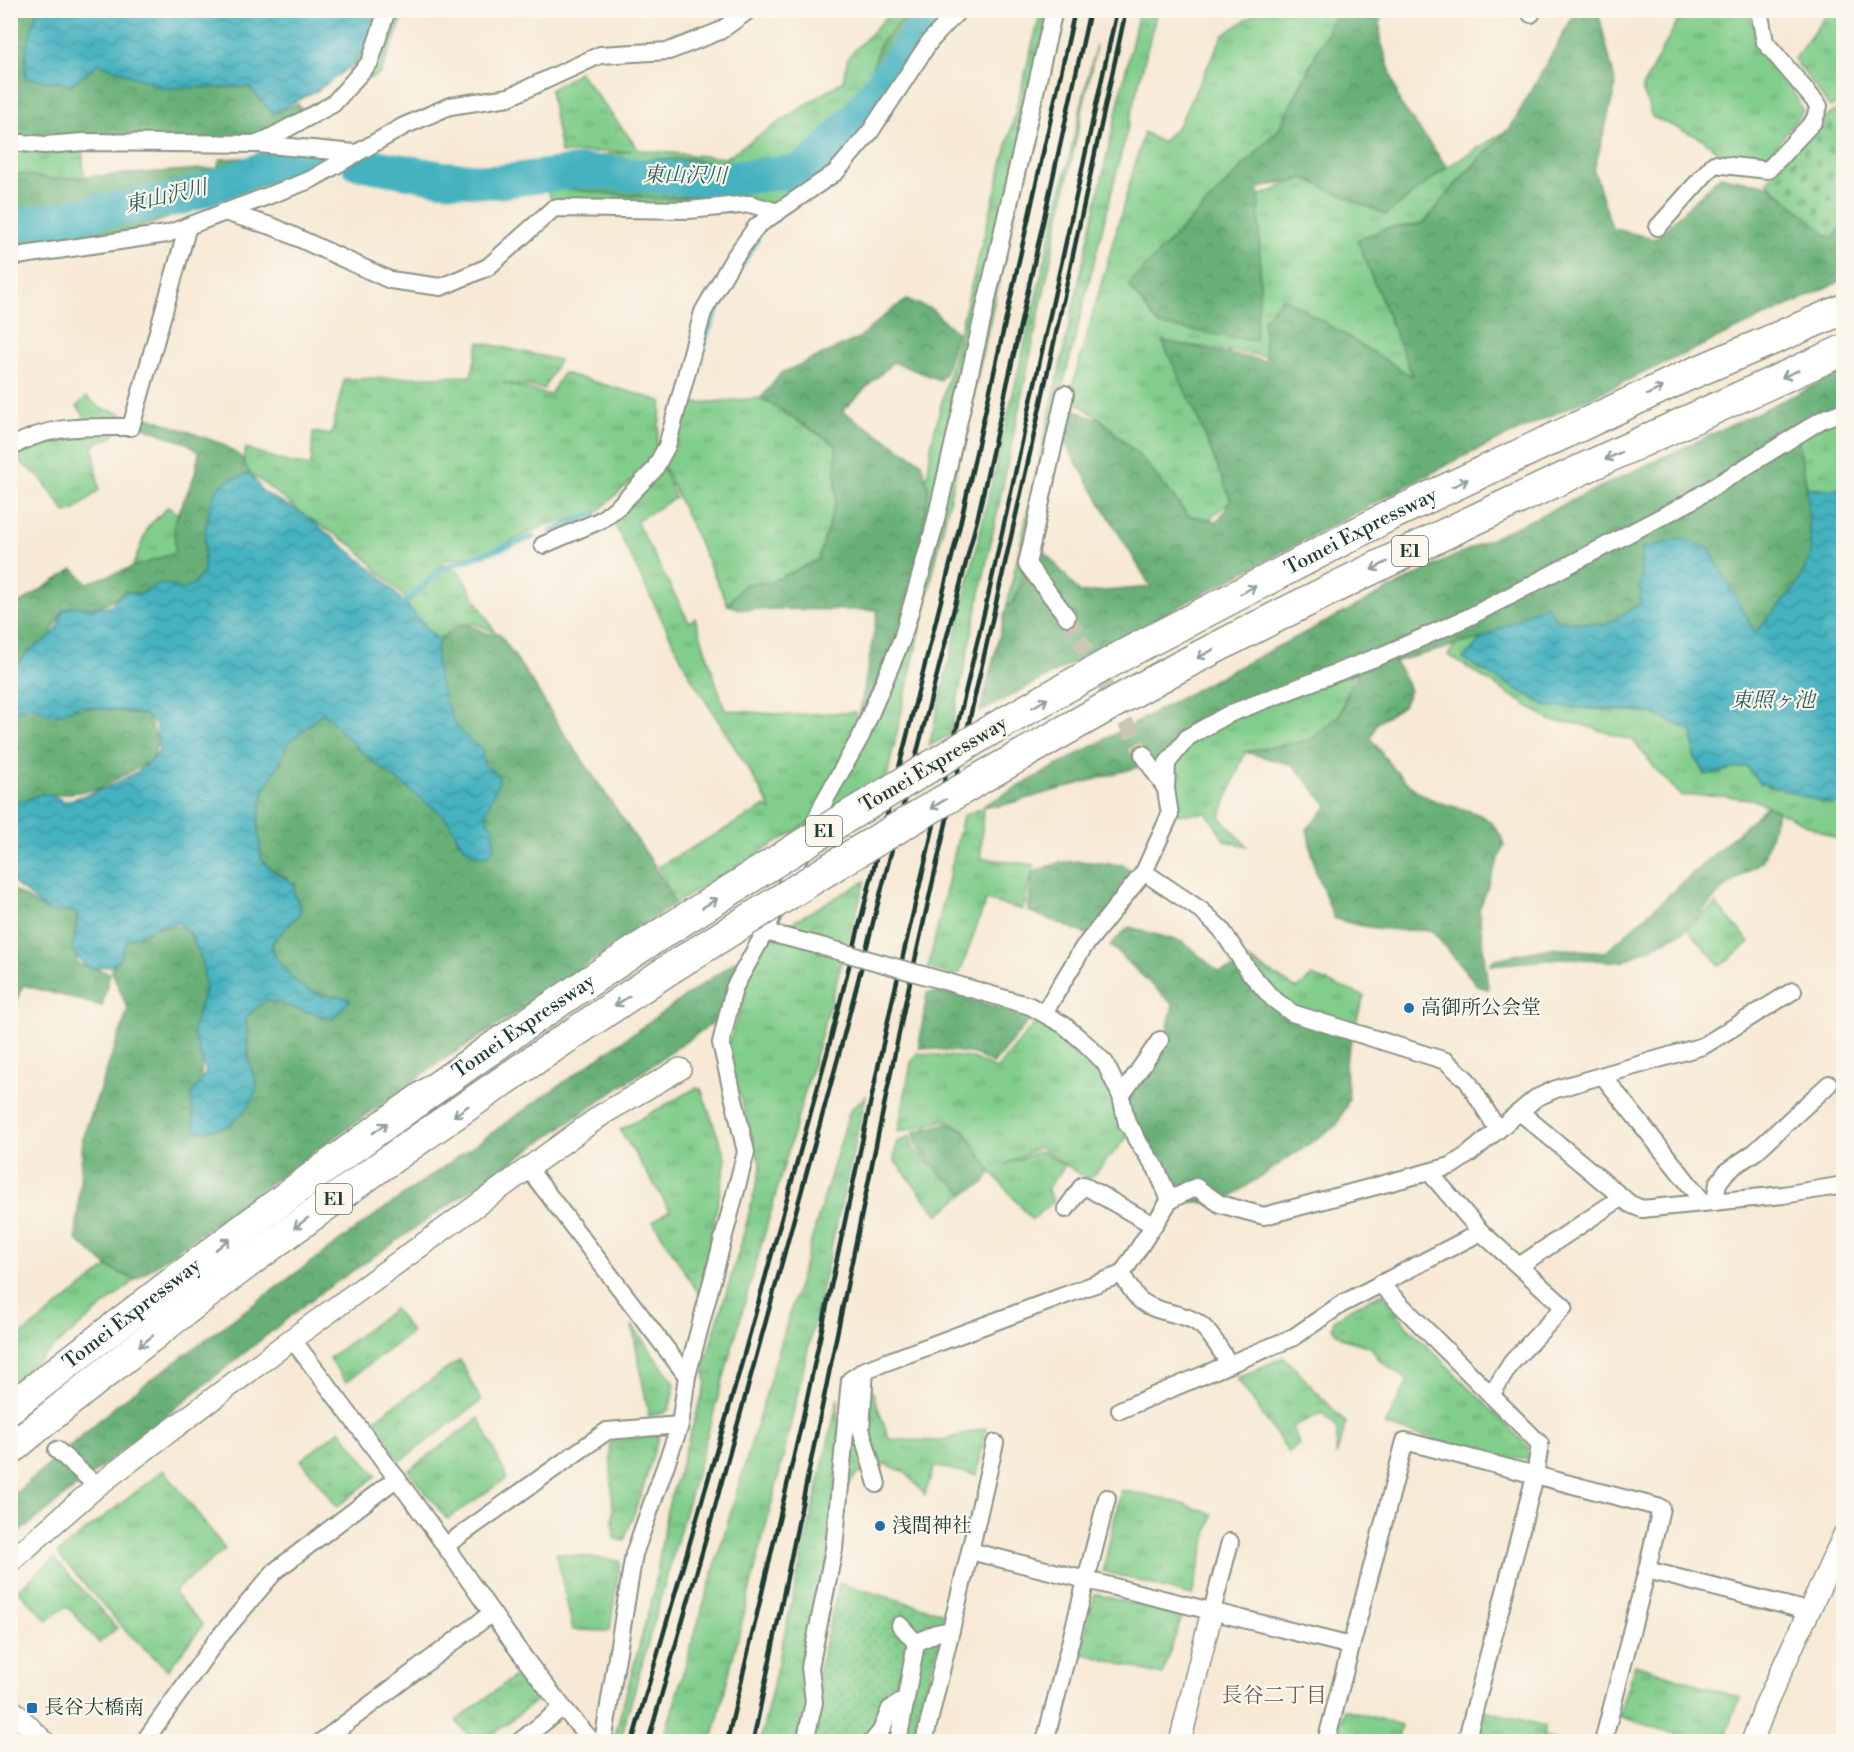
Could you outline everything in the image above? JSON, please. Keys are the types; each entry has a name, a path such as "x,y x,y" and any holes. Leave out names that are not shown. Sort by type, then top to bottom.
{"highway":[{"name":"Tomei Expressway","path":"10,1408 295,1188 568,994 835,824 989,731 1125,654 1389,516 1684,377 1844,309"},
{"name":"Tomei Expressway","path":"10,1450 174,1319 311,1215 547,1051 837,864 988,774 1196,658 1385,563 1844,350"}],"street":[{"path":"258,144 333,104 370,62 387,10"},
{"path":"10,257 167,234 310,180 404,126 450,106 509,97 600,56 669,51 720,31 749,10"},
{"path":"543,545 601,520 619,506 654,470 667,446 703,312 734,258 757,226 836,172 870,132 930,41 959,10"},
{"path":"603,1742 634,1554 680,1425 687,1376 746,1152 721,1043 734,988 765,932 825,800 861,736 902,639 933,532 1054,10"},
{"path":"1658,227 1714,164 1768,170 1814,121 1818,106 1765,42 1759,10"},
{"path":"10,142 45,145 84,142 258,144 356,153"},
{"path":"224,212 274,227 390,280 441,287 488,267 554,208 689,210 750,204 778,212"},
{"path":"10,448 24,440 65,428 131,427 188,226"},
{"path":"1065,393 1027,564 1067,617"},
{"path":"1044,1013 1083,948 1143,872 1170,815 1166,789 1167,763 1188,737 1229,714 1385,654 1469,617 1686,504 1823,419 1844,411"},
{"path":"1143,754 1166,789"},
{"path":"1143,872 1208,917 1221,929 1250,973 1272,998 1292,1013 1446,1061 1467,1080 1498,1130"},
{"path":"765,932 1030,1006 1064,1025 1105,1063 1121,1096 1127,1124 1156,1168 1170,1200"},
{"path":"805,1742 814,1702 810,1666 834,1549 850,1380 864,1370 1122,1274 1170,1200 1196,1187 1220,1204 1264,1216 1430,1173 1451,1166 1536,1098 1557,1089 1704,1046 1793,991"},
{"path":"1121,1096 1160,1040"},
{"path":"10,1562 97,1486 292,1339 603,1114 680,1069"},
{"path":"1603,1076 1709,1202"},
{"path":"1709,1202 1727,1171 1755,1152 1829,1084"},
{"path":"1520,1112 1622,1197 1642,1209 1783,1195 1844,1185"},
{"path":"528,1168 687,1376"},
{"path":"1430,1173 1481,1232 1564,1307 1512,1362 1491,1395"},
{"path":"1066,1209 1083,1185 1153,1225"},
{"path":"1519,1266 1622,1197"},
{"path":"1120,1410 1294,1337 1340,1305 1481,1232"},
{"path":"1122,1274 1140,1300 1154,1309 1181,1315 1201,1325 1229,1364"},
{"path":"1380,1284 1540,1444 1535,1476 1466,1742"},
{"path":"292,1339 397,1478 562,1708 593,1742"},
{"path":"864,1370 861,1429 877,1485"},
{"path":"445,1546 607,1431 680,1425"},
{"path":"1326,1742 1405,1441 1661,1508 1603,1742"},
{"path":"929,1740 951,1630 995,1443"},
{"path":"57,1450 97,1486"},
{"path":"144,1742 216,1641 275,1571 397,1478"},
{"path":"1045,1742 1107,1498"},
{"path":"1752,1742 1766,1704 1844,1535"},
{"path":"1180,1742 1230,1542"},
{"path":"970,1551 1351,1646"},
{"path":"1647,1570 1808,1611"},
{"path":"321,1742 492,1613"},
{"path":"900,1625 916,1643"},
{"path":"916,1643 936,1633 951,1630"},
{"path":"898,1742 916,1643"},
{"path":"872,1742 881,1731 890,1709 906,1699"},
{"path":"519,1742 562,1708"},
{"path":"16,1714 44,1742"}],"green space":[{"path":"10,11 38,11 99,63 146,81 205,88 249,87 273,113 298,104 310,120 257,144 11,142"},
{"path":"372,11 406,11 380,74 353,85 349,68"},
{"path":"892,11 959,11 836,172 778,212 554,208 541,171 555,163 632,151 561,153 550,90 579,72 639,150 725,158 843,81 848,57"},
{"path":"920,11 958,11 860,111 880,43 904,18"},
{"path":"1041,11 1060,11 887,776 674,904 659,866 766,806 770,810 771,808 690,676 612,519 661,464 675,498 636,521 689,622 695,618 725,710 789,715 856,712 857,722 874,690 913,576 932,441"},
{"path":"1139,11 1157,11 1060,397 1028,561 1012,604 1007,605"},
{"path":"1259,11 1337,11 1278,130 1128,285 1260,287 1259,196 1304,178 1386,215 1447,167 1508,130 1459,180 1423,224 1387,228 1414,378 1167,342 1231,500 1209,519 1188,516 1142,459 1101,419 1069,398 1144,132 1162,143 1179,124 1223,35"},
{"path":"1337,11 1381,11 1380,38 1400,103 1447,167 1386,215 1304,178 1259,188 1260,287 1255,341 1159,325 1128,285 1281,127"},
{"path":"1576,11 1598,11 1616,85 1594,170 1612,228 1655,239 1720,176 1770,186 1832,238 1843,226 1843,280 1460,458 980,712 1007,605 1013,604 1039,545 1080,593 1151,587 1063,440 1069,405 1086,416 1101,419 1147,464 1188,516 1218,521 1231,500 1198,418 1162,341 1266,361 1263,320 1283,297 1413,377 1357,240 1387,228 1423,224 1463,176 1510,128"},
{"path":"1683,11 1748,11 1774,53 1803,111 1762,164 1722,156 1703,139 1652,117 1642,88"},
{"path":"1829,11 1844,11 1843,101 1830,107 1794,59"},
{"path":"1096,45 950,735 929,746"},
{"path":"1843,106 1843,226 1832,239 1767,182 1811,131"},
{"path":"11,142 82,142 84,177 53,179 11,173"},
{"path":"318,154 314,163 154,223 84,246 11,257 10,173 53,179 217,168 220,159"},
{"path":"612,159 690,159 728,165 741,194 658,199 567,189 554,179"},
{"path":"907,300 931,309 957,333 945,373 940,380 893,362 842,411 921,462 929,489 922,536 905,609 870,698 859,717 878,610 739,609 728,605 744,584 771,582 818,560 836,501 836,445 761,398 781,373 859,338 892,309"},
{"path":"479,342 559,360 544,389 503,383 550,395 563,373 662,401 655,460 595,514 545,525 487,553 446,560 407,600 355,547 306,516 250,473 243,462 246,448 286,462 311,466 313,432 331,435 344,379 471,376"},
{"path":"1843,372 1843,410 1796,428 1807,489 1811,555 1796,587 1755,634 1709,548 1642,548 1640,604 1605,625 1555,620 1545,605 1482,638 1394,662 1410,690 1403,706 1377,723 1371,738 1388,762 1416,790 1436,801 1471,811 1491,822 1504,845 1479,910 1488,989 1478,986 1431,930 1382,929 1334,918 1315,869 1307,829 1328,806 1293,765 1245,752 1311,740 1340,714 1357,673 1234,707 1163,760 1000,806 983,806 1217,678 1440,563"},
{"path":"87,397 102,409 121,413 127,419 111,438 98,442 93,447 99,490 75,510 66,513 40,477 18,460 16,449 92,427 77,406"},
{"path":"761,398 836,445 836,501 818,560 771,582 744,584 728,605 662,463 680,434 686,404"},
{"path":"1843,412 1843,496 1837,489 1807,489 1796,428"},
{"path":"140,414 222,444 241,457 250,473 227,481 205,537 204,571 196,582 184,591 161,583 140,594 125,591 104,604 63,610 49,638 11,668 11,609 73,569 87,583 175,553 174,524 195,474 199,453 189,444 132,423"},
{"path":"168,507 178,514 175,553 132,568 148,527"},
{"path":"443,568 459,571 495,632 475,624 462,624 434,644 418,618 405,603"},
{"path":"464,624 491,634 499,633 557,723 655,866 674,904 491,1030 446,1058 135,1280 108,1267 76,1239 83,1137 128,1010 111,969 127,940 156,927 186,927 206,964 205,988 194,1025 202,1059 201,1081 191,1096 252,1100 246,1017 266,1000 333,1019 346,998 319,993 299,985 287,974 274,952 272,946 274,940 294,920 301,907 287,878 270,869 261,858 258,822 264,791 287,744 323,713 366,756 446,818 455,831 459,843 438,714 434,644"},
{"path":"1463,634 1482,638 1463,659 1548,706 1652,713 1692,731 1694,756 1705,775 1746,766 1760,783 1832,805 1843,797 1843,839 1841,841 1752,799 1711,795 1682,796 1658,772 1634,741 1579,724 1551,721 1448,655"},
{"path":"1353,674 1340,714 1311,740 1245,752 1220,817 1247,846 1225,841 1207,813 1170,815 1167,763 1191,739 1229,718"},
{"path":"98,708 147,716 158,741 152,760 98,789 18,801 11,805 11,710"},
{"path":"1767,806 1778,811 1763,860 1722,890 1685,931 1622,962 1570,958 1489,965 1495,959 1551,948 1606,952"},
{"path":"983,808 981,858 1034,865 1023,910 986,900 960,973 953,976 928,968 963,816"},
{"path":"1078,861 1123,865 1137,875 1089,935 1028,911 1033,872 1059,863"},
{"path":"865,881 620,1741 613,1742 654,1591 667,1510 706,1383 704,1365 740,1248 761,1167 726,1051 757,946 791,923"},
{"path":"11,889 50,912 77,912 74,939 77,964 110,973 102,1006 23,985 11,1012"},
{"path":"1716,904 1750,942 1720,966 1687,928"},
{"path":"1129,927 1183,942 1219,972 1244,965 1266,997 1353,1035 1345,1062 1349,1099 1337,1125 1220,1204 1170,1200 1120,1107 1164,1043 1173,1005 1110,945"},
{"path":"757,946 742,1003 312,1299 11,1539 11,1497 118,1404 371,1218"},
{"path":"1248,959 1297,989 1312,976 1364,996 1354,1028 1291,1007"},
{"path":"927,993 951,993 1031,1018 993,1064 975,1054 919,1047"},
{"path":"1037,1021 1073,1036 1097,1064 1133,1131 1089,1180 1039,1147 1004,1165 1040,1151 1065,1166 1047,1189 1054,1201 1032,1220 991,1171 965,1130 946,1120 898,1132 911,1063 917,1053 972,1058 996,1069"},
{"path":"696,1088 701,1089 726,1159 700,1296 653,1221 670,1210 620,1130"},
{"path":"866,1096 782,1462 712,1741 663,1741 850,1110"},
{"path":"946,1123 963,1130 991,1171 985,1183 965,1193 940,1173 918,1149 913,1132"},
{"path":"910,1136 915,1151 965,1194 938,1215 894,1160 896,1143"},
{"path":"108,1267 135,1280 11,1383 11,1343"},
{"path":"1383,1293 1406,1325 1528,1446 1529,1460 1478,1453 1385,1425 1408,1381 1378,1359 1371,1347 1344,1339 1332,1329 1334,1320 1355,1306"},
{"path":"394,1309 412,1332 346,1382 329,1358"},
{"path":"632,1325 675,1384 669,1409 664,1413 649,1416"},
{"path":"1284,1357 1346,1423 1336,1456 1337,1428 1322,1413 1292,1427 1299,1444 1289,1453 1237,1378"},
{"path":"460,1360 481,1401 400,1461 372,1421"},
{"path":"870,1385 889,1439 938,1441 986,1428 977,1475 934,1466 925,1495 905,1472 884,1464 856,1475 842,1494 852,1415"},
{"path":"838,1398 839,1449 811,1702 801,1741 760,1742"},
{"path":"479,1418 507,1478 447,1519 408,1471"},
{"path":"340,1430 376,1476 337,1507 301,1460"},
{"path":"659,1435 624,1541 614,1539 610,1442"},
{"path":"164,1470 225,1549 173,1592 203,1625 168,1670 126,1631 57,1553"},
{"path":"1121,1490 1171,1500 1212,1514 1192,1596 1103,1571"},
{"path":"556,1553 620,1561 610,1631 573,1630"},
{"path":"54,1558 117,1628 99,1643 67,1606 47,1620 18,1590"},
{"path":"839,1583 947,1614 911,1741 811,1742 818,1674"},
{"path":"1095,1594 1182,1616 1162,1675 1080,1653"},
{"path":"1635,1664 1740,1698 1724,1741 1687,1741 1687,1738 1618,1716"},
{"path":"517,1674 537,1700 484,1741 473,1741 456,1721"},
{"path":"1344,1709 1401,1725 1397,1741 1350,1741 1336,1738"},
{"path":"1484,1710 1545,1726 1543,1737 1556,1741 1475,1741"}],"water":[{"path":"37,11 383,11 382,24 353,64 318,90 273,113 249,87 163,88 99,63 71,85 25,78 26,47"},
{"path":"250,473 263,492 303,514 378,574 439,641 438,676 451,715 463,734 482,749 483,763 497,774 499,780 486,812 487,821 494,827 494,849 485,857 470,852 461,843 446,818 366,756 323,713 287,744 264,791 258,822 261,858 270,869 295,885 294,894 301,907 294,920 273,942 272,949 285,970 306,989 350,1000 333,1019 266,1000 246,1017 248,1058 258,1088 248,1107 229,1126 195,1132 191,1096 206,1072 193,1034 205,991 203,963 190,933 179,924 160,926 127,940 121,957 114,964 92,968 80,961 72,947 77,931 77,912 50,912 11,881 11,799 27,800 45,794 65,801 116,783 141,768 159,751 156,726 147,716 80,706 56,715 48,714 39,708 28,707 11,712 11,671 32,648 49,638 57,629 63,610 71,606 94,608 111,605 121,595 128,592 140,594 161,583 184,590 196,582 204,571 205,531 211,502 218,488 227,481"},
{"name":"東照ヶ池","path":"1807,489 1837,489 1843,496 1844,797 1833,805 1760,783 1746,766 1707,775 1694,756 1692,731 1652,713 1548,707 1463,659 1482,638 1546,604 1555,620 1605,625 1640,604 1642,548 1682,539 1709,548 1755,633 1796,587 1811,555"}],"waterway":[{"name":"東山沢川","path":"358,163 442,178 497,182 583,171 710,180 801,171 822,154 855,119 928,21 940,10"},
{"name":"東山沢川","path":"10,226 182,198 290,159 318,160"},
{"path":"788,189 801,171"},
{"path":"702,347 720,305 757,239"},
{"path":"551,531 595,514"},
{"path":"405,603 443,568 533,537"}],"tunnel":[{"path":"1067,617 1143,754"},
{"path":"10,1420 57,1450"}],"railway":[{"path":"632,1742 737,1380 828,1050 959,529 1075,10"},
{"path":"648,1742 838,1058 978,516 1090,10"},
{"path":"727,1742 803,1417 892,1002 989,592 1117,10"},
{"path":"753,1742 905,1004 1030,453 1126,10"}],"place":[{"name":"高御所公会堂","path":"1409,1008"},
{"name":"浅間神社","path":"880,1526"},
{"name":"長谷大橋南","path":"32,1708"}],"district":[{"name":"長谷二丁目","path":"1274,1696"}]}
